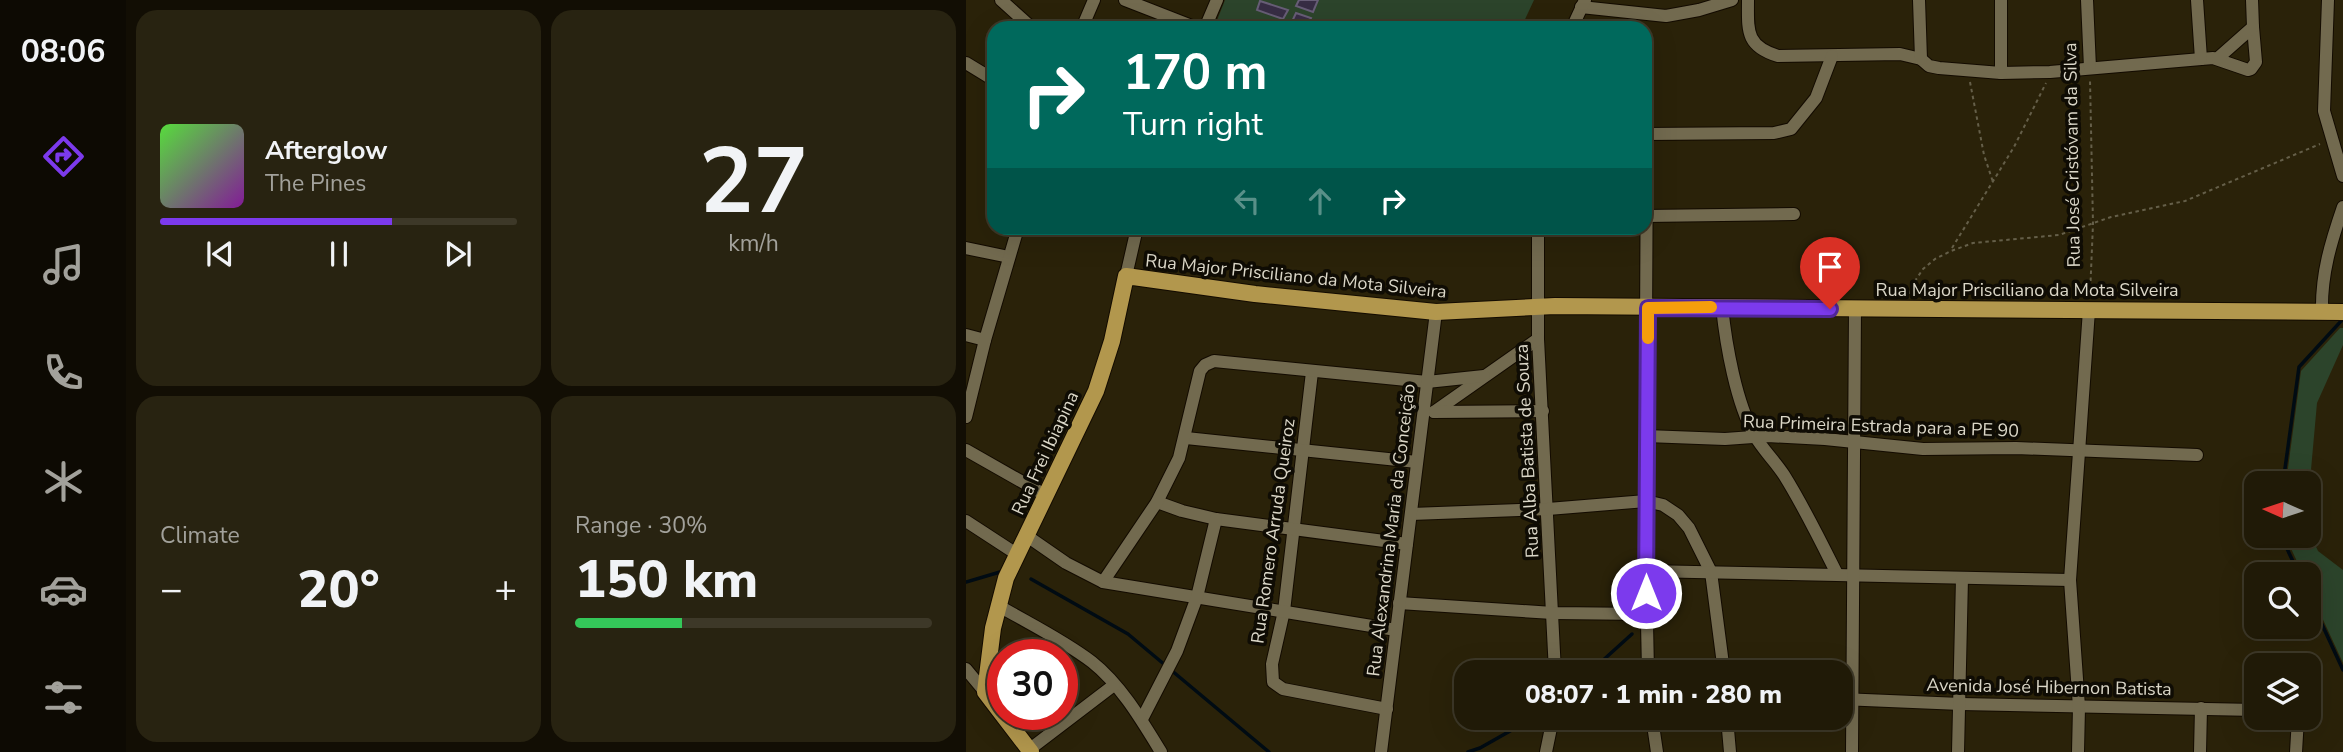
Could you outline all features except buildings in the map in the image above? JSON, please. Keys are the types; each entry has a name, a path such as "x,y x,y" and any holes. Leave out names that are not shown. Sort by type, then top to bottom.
{"main road":[{"name":"Rua Major Prisciliano da Mota Silveira","path":"1126,276 1255,294 1436,312 1537,307 1722,307 2333,312"},
{"name":"Rua Frei Ibiapina","path":"985,692 1006,578 1096,391 1112,341 1126,276"},
{"path":"985,692 1030,751"}],"street":[{"path":"1000,0 1024,21"},
{"path":"1085,21 1094,0"},
{"path":"1125,0 1178,21"},
{"path":"1208,21 1217,0"},
{"path":"1575,21 1583,4 1666,16 1732,0"},
{"path":"1748,0 1748,30 1755,45 1778,56 1900,54 1921,59 1930,66 1939,68 2001,73 2050,72 2218,58 2241,69 2251,69 2256,62 2252,0"},
{"path":"1919,0 1921,59"},
{"path":"2001,0 2001,73"},
{"name":"Rua José Cristóvam da Silva","path":"2087,0 2090,68"},
{"path":"2197,0 2201,59"},
{"path":"2328,0 2324,111 2343,176"},
{"path":"2218,58 2253,27"},
{"path":"1652,134 1774,133 1791,129 1816,99 1832,56"},
{"path":"966,63 987,76"},
{"path":"2333,312 2321,295 2326,260 2343,207"},
{"path":"1652,216 1794,214"},
{"path":"966,417 1016,235"},
{"name":"Rua Frei Ibiapina","path":"1126,276 1135,235"},
{"name":"Rua Alba Batista de Souza","path":"1538,235 1538,339 1555,660"},
{"path":"1646,235 1648,660"},
{"path":"966,248 1009,257"},
{"path":"1722,307 1735,376 1744,411 1755,437 1784,475 1817,532 1837,574"},
{"path":"1849,660 1853,574 1855,309"},
{"path":"2078,752 2079,706 2070,580 2089,310"},
{"name":"Rua Alexandrina Maria da Conceição","path":"1381,752 1417,463 1429,412 1427,382 1436,312"},
{"path":"966,335 985,340"},
{"path":"1429,412 1538,339"},
{"path":"1103,582 1157,502 1179,458 1186,438 1200,371 1205,365 1214,361 1427,382 1484,376"},
{"name":"Rua Romero Arruda Queiroz","path":"1312,372 1284,611 1271,673 1273,682 1283,689 1387,709"},
{"path":"1429,412 1543,411"},
{"name":"Rua Primeira Estrada para a PE 90","path":"1646,436 1725,439 1755,437 1923,449 2080,450 2197,455"},
{"path":"1186,438 1417,463"},
{"path":"966,450 1047,496"},
{"path":"1410,514 1548,509 1646,501 1663,505 1678,515 1689,528 1711,572 1722,660"},
{"path":"1157,502 1216,519 1407,544"},
{"path":"1142,719 1176,654 1196,597 1216,519"},
{"path":"966,521 1017,555"},
{"path":"1027,536 1066,563 1103,582 1396,630"},
{"path":"1646,572 2070,580"},
{"path":"1958,752 1962,578"},
{"path":"1399,603 1553,613 1646,614"},
{"path":"999,606 1069,646 1094,664 1142,719 1161,752"},
{"path":"966,669 985,692"},
{"path":"1030,751 1114,685"},
{"name":"Avenida José Hibernon Batista","path":"1853,699 1961,704 2244,709"},
{"path":"2200,752 2201,708"},
{"path":"1546,752 1551,730"},
{"path":"1654,730 1657,752"},
{"path":"1728,730 1730,752"},
{"path":"1850,730 1852,752"},
{"path":"2296,752 2297,730"}],"path":[{"name":"Rua José Cristóvam da Silva","path":"2089,310 2093,224 2090,68"},
{"path":"1968,71 1980,137 1993,182"},
{"path":"1951,251 2027,125 2050,72"},
{"path":"1906,309 1911,287 1923,269 1951,251 1973,243 2059,235 2111,217 2185,201 2275,165 2332,138"}],"green space":[{"path":"1225,0 1534,0 1524,21 1217,21"},
{"path":"2340,328 2343,328 2343,345 2317,403 2311,471 2288,471 2301,371"},
{"path":"2291,548 2317,548 2343,570 2343,663 2321,615 2321,562 2297,562"}],"waterway":[{"path":"2285,471 2299,367 2343,319"},
{"path":"2287,548 2293,562"},
{"path":"966,582 1000,572"},
{"path":"1031,579 1128,634 1165,665"},
{"path":"2321,622 2343,670"},
{"path":"1603,660 1632,634"},
{"path":"1171,670 1269,752"},
{"path":"1468,752 1512,730"}],"slow traffic":[{"path":"1648,338 1648,308 1711,307"}],"route":[{"path":"1646,593 1648,308 1830,309"}]}
